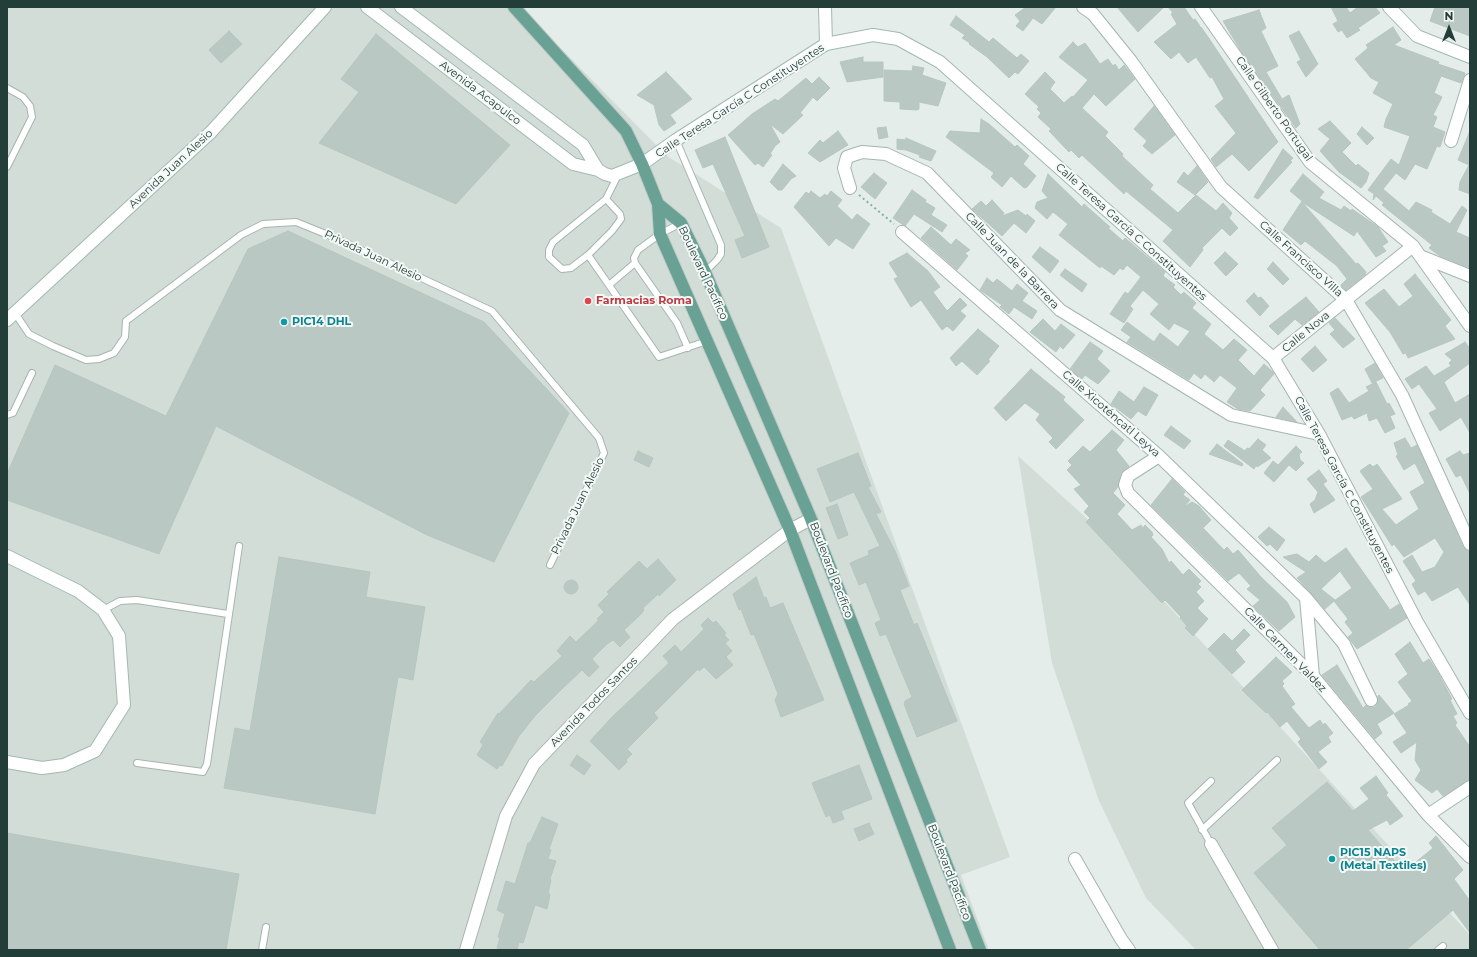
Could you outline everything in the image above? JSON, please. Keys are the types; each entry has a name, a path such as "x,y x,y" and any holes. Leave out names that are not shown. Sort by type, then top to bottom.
{"main road":[{"name":"Boulevard Pacífico","path":"514,7 626,131 642,164 658,204 660,234 790,530 950,950"},
{"name":"Boulevard Pacífico","path":"658,204 681,223 705,272 811,519 980,950"}],"street":[{"name":"Avenida Juan Alesio","path":"11,316 211,132 325,7"},
{"name":"Avenida Acapulco","path":"367,7 573,164 598,170 608,176 618,175"},
{"name":"Avenida Acapulco","path":"401,7 583,145 598,170"},
{"path":"825,7 826,44"},
{"name":"Calle Francisco Villa","path":"1083,7 1093,14 1131,61 1221,187 1346,300 1402,395 1470,544"},
{"name":"Calle Gilberto Portugal","path":"1201,7 1310,162 1417,251"},
{"path":"1391,8 1417,36 1470,57"},
{"name":"Calle Teresa García C Constituyentes","path":"642,164 676,140 826,44 873,35 898,39 940,62 1273,358 1319,434 1417,622 1470,713"},
{"path":"1451,141 1470,80"},
{"name":"Calle Juan de la Barrera","path":"850,188 844,168 848,157 862,152 886,154 928,173 1060,310 1231,415 1319,434"},
{"path":"618,175 642,164"},
{"name":"Calle Xicoténcatl Leyva","path":"902,232 1159,456 1306,598 1344,644 1371,700"},
{"path":"1417,251 1470,276"},
{"path":"1417,251 1470,326"},
{"name":"Calle Nova","path":"1273,358 1346,300 1417,251"},
{"name":"Calle Carmen Valdez","path":"1159,456 1128,476 1124,484 1128,492 1313,676 1428,815 1470,857"},
{"name":"Avenida Todos Santos","path":"466,950 506,816 534,764 673,619 790,530 811,519"},
{"path":"7,556 78,591 103,610 119,636 124,705 95,751 64,764 42,768 7,762"},
{"path":"1306,598 1313,676"},
{"path":"1428,815 1470,787"},
{"path":"1211,844 1272,950"},
{"path":"1075,859 1121,939 1129,950"}],"lane":[{"path":"7,88 23,97 30,106 32,117 7,167"},
{"path":"676,140 722,245 721,254 705,272"},
{"path":"606,199 620,214 621,219 612,231 588,255 571,268 562,269 549,257 549,250 553,242 606,199 618,175"},
{"name":"Privada Juan Alesio","path":"11,316 29,334 53,346 86,360 99,359 114,354 125,337 126,321 241,235 263,224 296,222 338,239 492,311 599,438 604,453 550,565"},
{"path":"681,223 660,234 638,250 634,258 635,263 677,323 688,348"},
{"path":"588,255 659,358 707,341"},
{"path":"608,285 635,263"},
{"path":"7,415 13,413 32,373"},
{"path":"137,763 203,772 207,764 239,546"},
{"path":"103,610 120,601 137,600 228,614"},
{"path":"1202,830 1277,760"},
{"path":"1211,781 1188,803 1211,844"},
{"path":"262,950 266,927"}],"path":[{"path":"850,188 902,232"}],"shaded area":[{"path":"7,7 520,7 667,156 781,228 1010,857 961,875 989,950 7,950"},
{"path":"1018,456 1093,524 1328,779 1470,935 1470,950 1196,950 1146,898 1099,801 1052,663"}],"building":[{"path":"1026,7 1056,7 1042,24 1033,18 1023,31 1016,26 1020,21 1015,15"},
{"path":"1117,7 1164,7 1138,32"},
{"path":"1168,7 1184,7 1193,20 1195,19 1200,26 1199,28 1201,27 1208,37 1278,142 1249,171 1232,154 1216,167 1211,159 1236,133 1215,106 1224,99 1212,77 1210,78 1196,57 1188,63 1179,52 1171,59 1154,42 1177,24 1171,14 1173,13"},
{"path":"1331,7 1346,7 1350,13 1358,7 1375,7 1380,13 1358,28 1360,30 1347,38 1342,30 1338,32 1333,24 1338,21"},
{"path":"1435,7 1470,7 1470,36 1430,21"},
{"path":"1259,10 1266,28 1261,31 1278,66 1266,72 1282,99 1289,95 1300,124 1296,128 1244,56 1223,21"},
{"path":"956,16 989,42 993,38 1017,58 1021,54 1029,61 1018,74 1015,72 1009,78 987,57 962,38 965,35 950,25"},
{"path":"1393,27 1401,40 1394,45 1439,62 1438,64 1465,73 1461,83 1441,76 1434,93 1442,97 1433,115 1437,117 1433,127 1445,132 1440,147 1437,146 1427,169 1415,164 1405,180 1396,173 1383,189 1409,211 1416,202 1432,210 1431,212 1450,224 1462,206 1467,210 1456,232 1470,238 1470,268 1440,256 1429,248 1432,245 1382,205 1384,203 1376,196 1373,200 1374,194 1368,190 1391,159 1399,165 1410,136 1384,127 1393,104 1373,93 1379,82 1371,78 1355,59 1368,48 1366,45"},
{"path":"229,31 242,44 221,63 209,50"},
{"path":"1299,31 1318,64 1306,77 1297,62 1301,60 1289,36"},
{"path":"376,34 510,145 456,204 319,143 359,92 341,79"},
{"path":"1073,42 1078,47 1085,43 1100,64 1108,59 1113,66 1115,64 1119,70 1124,65 1135,79 1106,106 1094,94 1082,108 1108,132 1105,136 1123,154 1122,156 1153,185 1150,189 1178,213 1196,195 1216,211 1223,203 1232,213 1229,218 1238,228 1230,236 1222,228 1202,248 1203,250 1190,267 1163,241 1173,230 1126,191 1124,194 1082,155 1079,158 1071,150 1069,152 1049,131 1051,129 1038,117 1041,113 1037,109 1039,107 1025,94 1045,72 1055,82 1050,89 1064,103 1072,96 1073,97 1088,80 1059,57"},
{"path":"863,57 863,62 883,62 883,77 847,82 840,62"},
{"path":"913,66 924,68 922,75 946,83 938,106 919,102 919,109 917,110 900,109 900,102 884,101 884,70 912,71"},
{"path":"666,72 692,99 670,115 676,123 664,131 659,125 654,105 637,95"},
{"path":"819,77 830,88 817,101 813,97 800,113 803,115 783,134 770,124 780,142 775,146 770,154 772,155 763,167 758,163 755,165 728,135 752,114 775,99 778,101 806,78 812,84"},
{"path":"1154,106 1175,135 1152,154 1143,146 1147,141 1134,129"},
{"path":"981,119 989,124 1015,147 1017,145 1029,156 1023,164 1036,176 1027,187 1024,188 1011,176 1002,187 991,177 994,173 946,137 950,131 980,133"},
{"path":"1330,121 1351,143 1342,152 1356,166 1358,164 1369,173 1366,182 1361,188 1339,172 1320,151 1330,139 1318,129"},
{"path":"886,127 888,137 879,139 877,128"},
{"path":"1362,127 1374,138 1367,145 1357,134"},
{"path":"838,131 848,145 820,162 808,153 820,140 823,143"},
{"path":"1470,131 1470,194 1459,190 1460,182 1469,165 1458,160"},
{"path":"725,137 769,247 742,258 735,240 745,236 713,164 703,168 695,150"},
{"path":"906,138 936,151 931,161 906,150 897,149 897,139 906,140"},
{"path":"1283,149 1293,158 1290,161 1292,162 1258,199 1254,197"},
{"path":"783,164 796,176 791,179 782,190 778,190 770,182"},
{"path":"1197,166 1208,182 1195,195 1177,182 1184,172 1188,176"},
{"path":"874,173 887,183 875,199 861,187"},
{"path":"1048,174 1082,207 1084,204 1110,227 1108,228 1123,241 1125,238 1165,272 1163,276 1175,285 1173,287 1181,295 1184,292 1196,303 1192,308 1211,324 1204,334 1223,350 1234,339 1247,350 1238,360 1254,376 1264,364 1273,372 1274,374 1260,390 1265,395 1250,411 1238,409 1227,402 1237,388 1220,375 1214,382 1205,374 1201,379 1194,373 1189,380 1127,342 1131,337 1121,330 1127,322 1154,342 1160,333 1178,347 1190,331 1174,323 1169,330 1150,314 1159,304 1143,290 1130,306 1133,309 1124,323 1110,314 1125,292 1128,294 1141,277 1127,265 1123,270 1120,268 1114,275 1101,266 1100,268 1059,235 1068,224 1053,212 1047,219 1035,208 1037,202 1048,198 1042,191"},
{"path":"1303,174 1324,192 1319,198 1341,210 1344,206 1351,211 1352,209 1378,227 1388,242 1382,246 1386,251 1376,257 1357,231 1354,236 1302,202 1356,264 1358,263 1366,272 1365,275 1346,290 1341,285 1347,279 1337,266 1305,241 1301,245 1283,230 1302,201 1290,191"},
{"path":"912,190 926,200 925,202 935,208 931,215 947,225 942,232 914,214 905,226 893,218"},
{"path":"811,191 820,198 825,194 827,196 831,191 842,200 837,206 852,220 857,214 870,224 853,249 836,238 829,246 794,207 806,192 809,194"},
{"path":"992,200 1004,213 1002,216 1018,210 1026,216 1027,214 1035,221 1026,233 1014,223 1002,236 972,209 981,201 986,206"},
{"path":"931,227 951,245 956,239 970,250 965,253 968,256 957,270 921,238"},
{"path":"288,231 484,322 569,413 494,562 427,535 216,426 159,554 7,500 7,474 55,365 166,416 248,249"},
{"path":"1040,247 1059,261 1050,273 1032,257"},
{"path":"1225,252 1238,264 1226,276 1214,263"},
{"path":"907,253 928,271 940,287 933,292 947,311 960,298 967,305 960,311 966,316 953,331 947,326 942,330 921,300 911,307 894,279 898,277 889,263"},
{"path":"1273,262 1289,279 1283,285 1267,269"},
{"path":"1065,269 1087,284 1082,292 1060,275"},
{"path":"1415,274 1451,320 1445,326 1455,339 1408,358 1406,353 1403,354 1390,332 1365,303 1384,289 1399,307 1413,296 1404,284"},
{"path":"987,278 993,283 997,279 1012,291 1017,284 1028,293 1022,301 1037,311 1032,319 1014,307 1009,314 1000,307 1002,305 980,290"},
{"path":"1254,293 1258,298 1261,297 1269,306 1260,316 1246,301"},
{"path":"1306,297 1319,312 1302,325 1295,319 1278,335 1269,326"},
{"path":"1335,318 1355,339 1343,348 1330,334 1335,330 1329,323"},
{"path":"1043,319 1055,331 1061,324 1075,335 1063,349 1060,346 1056,352 1030,332"},
{"path":"978,329 999,346 988,360 990,361 977,375 962,361 956,366 950,358"},
{"path":"1090,342 1103,351 1097,359 1110,371 1098,384 1085,375 1082,379 1070,369"},
{"path":"1465,342 1470,349 1470,363 1444,382 1455,403 1470,394 1470,433 1461,417 1440,431 1429,413 1437,409 1419,384 1412,389 1405,379 1426,366 1434,376 1451,366 1449,363 1452,360 1445,354"},
{"path":"1315,346 1327,360 1313,372 1301,359"},
{"path":"1375,363 1383,378 1372,383 1365,369"},
{"path":"1031,369 1065,397 1063,400 1084,420 1056,449 1049,442 1053,438 1036,420 1040,414 1025,403 1006,421 994,408"},
{"path":"1376,382 1387,404 1389,403 1395,414 1390,416 1395,428 1385,433 1377,418 1369,421 1367,413 1354,419 1352,416 1342,420 1330,393 1338,388 1349,403 1369,391 1366,387"},
{"path":"1144,387 1158,395 1146,416 1138,411 1131,419 1111,404 1119,391 1134,402"},
{"path":"1283,407 1297,422 1276,417"},
{"path":"1171,426 1191,441 1184,449 1164,435"},
{"path":"1112,430 1124,440 1116,450 1129,466 1121,473 1118,487 1113,493 1125,505 1117,514 1132,530 1141,525 1143,528 1145,525 1152,532 1153,535 1151,537 1162,549 1169,563 1171,561 1183,575 1189,569 1201,581 1198,584 1201,587 1196,592 1204,601 1197,608 1208,619 1193,636 1185,628 1187,626 1180,618 1181,617 1165,600 1162,603 1086,522 1090,518 1084,512 1089,506 1074,489 1081,485 1067,470 1072,465 1068,461 1083,446 1090,452"},
{"path":"1405,438 1411,448 1417,445 1463,547 1470,553 1470,605 1458,587 1432,601 1425,591 1418,595 1412,584 1416,581 1403,561 1412,555 1422,572 1435,567 1444,552 1435,538 1404,557 1394,544 1392,546 1361,497 1373,489 1360,471 1370,464 1373,467 1377,464 1402,499 1382,509 1396,525 1419,509 1410,492 1425,483 1415,463 1404,470 1396,456 1398,455 1394,443"},
{"path":"1258,439 1266,445 1262,450 1271,458 1257,467 1256,465 1254,469 1224,446 1228,440 1245,451 1247,448 1249,449"},
{"path":"1217,444 1243,464 1242,466 1209,454"},
{"path":"1296,446 1302,452 1299,454 1300,460 1304,463 1296,471 1289,465 1274,482 1264,473 1273,461 1278,465"},
{"path":"638,451 653,458 649,467 634,460"},
{"path":"1460,451 1463,455 1470,453 1470,494 1461,475 1456,477 1446,459"},
{"path":"858,453 871,486 868,487 881,512 876,514 895,551 909,586 900,590 914,625 917,623 957,721 917,737 904,704 905,701 912,697 886,634 880,636 875,623 881,620 866,582 859,585 850,563 869,555 868,551 880,546 854,492 830,502 817,469"},
{"path":"1319,470 1327,481 1323,484 1335,500 1314,513 1310,504 1315,500 1318,492 1307,479"},
{"path":"1172,479 1185,492 1183,495 1190,500 1184,507 1192,502 1199,506 1211,520 1203,528 1224,550 1227,547 1233,554 1238,550 1261,577 1287,602 1295,617 1279,631 1253,606 1260,600 1247,589 1251,586 1239,573 1228,581 1151,505"},
{"path":"837,504 848,535 838,539 826,508"},
{"path":"1269,527 1285,540 1277,551 1270,544 1267,546 1258,537"},
{"path":"1346,548 1390,610 1399,604 1407,618 1357,649 1348,637 1353,633 1345,622 1348,619 1334,601 1352,588 1340,571 1321,589 1335,600 1325,609 1297,578 1306,572 1283,557 1297,554 1309,562 1316,555 1325,563"},
{"path":"279,557 370,572 366,597 425,607 413,680 398,677 375,814 224,788 235,728 250,731"},
{"path":"658,559 676,580 659,596 658,594 643,608 644,610 641,614 624,630 630,637 620,647 613,640 607,644 592,659 599,667 589,677 582,670 535,716 519,736 502,766 500,765 497,769 477,755 483,745 480,742 498,713 499,714 531,680 534,682 562,656 557,651 570,636 576,642 599,620 597,619 604,612 598,605 609,594 607,592 639,561 647,569"},
{"path":"756,577 764,598 766,597 770,608 783,603 824,700 781,717 775,700 778,694 773,681 754,634 751,635 741,609 739,610 733,594"},
{"path":"571,580 576,582 578,587 576,592 571,594 566,592 564,587 566,582"},
{"path":"708,618 713,623 716,621 726,633 724,635 729,640 725,643 732,651 726,657 733,665 716,679 704,667 699,671 698,669 654,713 658,718 627,749 632,754 619,770 590,741 611,718 669,663 663,656 675,645 681,652 704,629 701,625"},
{"path":"1244,629 1250,635 1235,650 1245,662 1232,674 1208,649 1224,633 1232,641"},
{"path":"1410,642 1423,663 1429,659 1437,671 1452,699 1450,700 1457,714 1453,716 1457,723 1455,725 1470,747 1470,780 1443,796 1437,789 1432,793 1415,780 1421,770 1415,760 1417,742 1401,753 1393,742 1407,733 1394,714 1409,705 1408,704 1412,701 1398,682 1408,674 1395,654"},
{"path":"1276,657 1292,672 1282,681 1284,684 1282,686 1295,704 1291,707 1309,728 1320,720 1323,725 1325,723 1333,733 1328,737 1331,742 1318,752 1327,762 1319,769 1298,742 1301,739 1287,721 1280,727 1267,712 1266,713 1242,690"},
{"path":"1337,665 1363,708 1366,705 1375,707 1379,695 1394,713 1377,724 1382,733 1375,739 1322,675"},
{"path":"577,755 591,765 584,775 570,765"},
{"path":"859,765 872,799 841,811 844,819 833,823 830,815 826,817 812,783"},
{"name":"PIC15 NAPS (Metal Textiles)","path":"1376,776 1388,793 1386,795 1403,816 1390,825 1387,820 1368,830 1404,872 1433,848 1429,843 1436,836 1463,870 1454,879 1470,901 1470,933 1453,910 1406,950 1320,950 1254,873 1287,845 1272,828 1327,782 1353,811 1369,799 1360,788"},
{"path":"542,817 558,824 549,849 551,850 548,859 556,861 550,879 548,894 550,894 547,909 535,905 523,943 519,942 517,950 497,948 500,938 498,937 505,914 497,910 506,881 515,884 528,843 530,843"},
{"path":"869,823 874,834 859,841 854,829"},
{"path":"7,833 239,874 226,950 7,950"}],"place":[{"name":"Farmacias Roma","path":"588,301"},
{"name":"PIC14 DHL","path":"284,322"},
{"name":"PIC15 NAPS (Metal Textiles)","path":"1332,859"}]}
